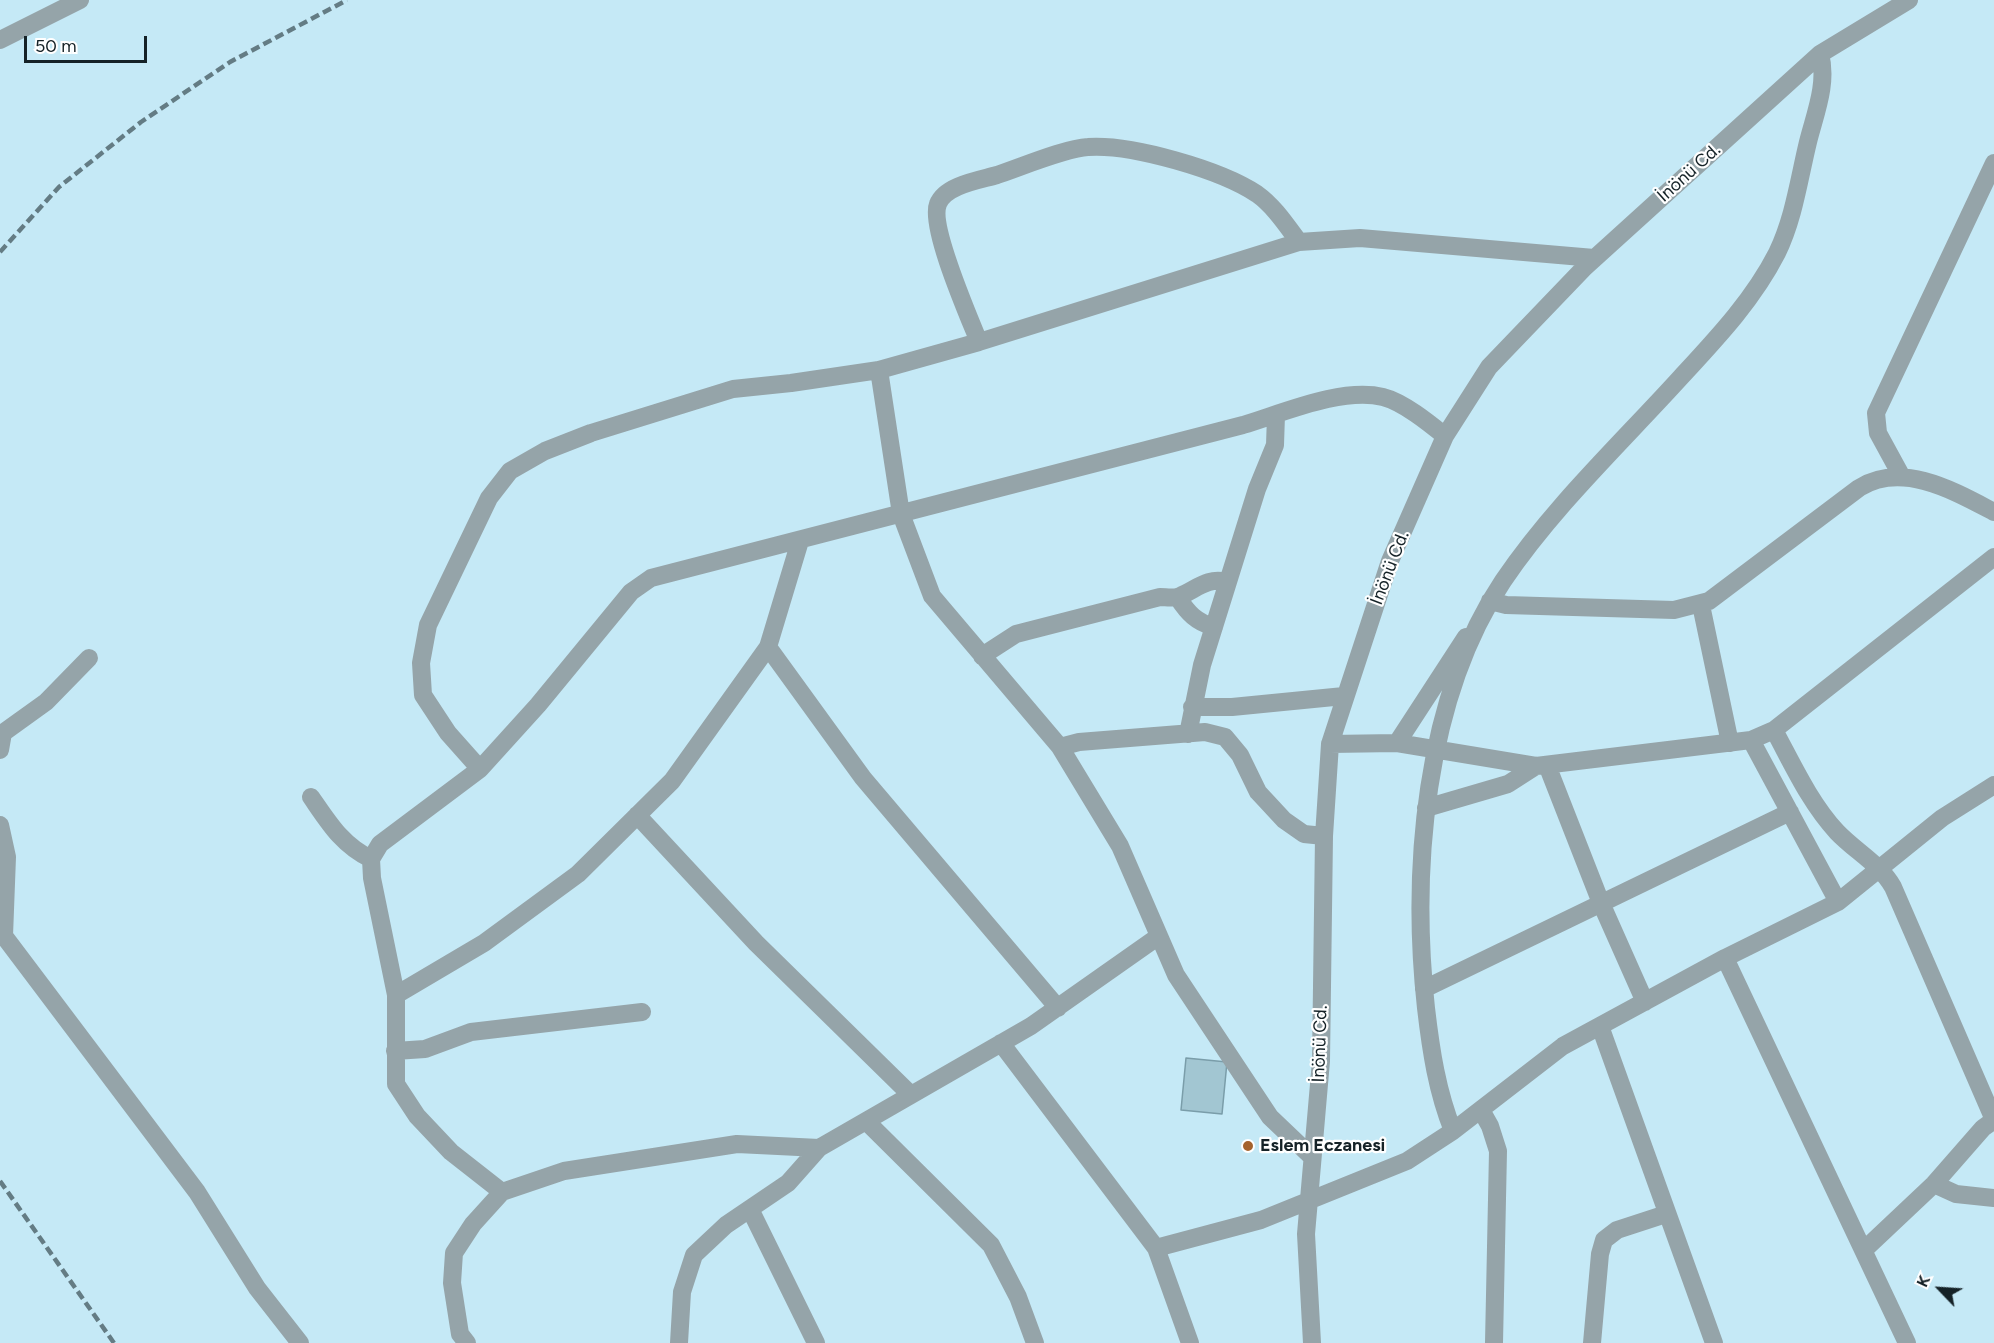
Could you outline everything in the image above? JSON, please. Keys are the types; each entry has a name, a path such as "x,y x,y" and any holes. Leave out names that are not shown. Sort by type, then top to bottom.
{"street":[{"path":"0,40 80,0"},
{"name":"İnönü Cd.","path":"1312,1343 1306,1234 1321,1062 1324,836 1330,744 1390,561 1445,436 1489,367 1594,258 1821,54 1900,3"},
{"path":"1453,1131 1434,1069 1424,989 1419,888 1426,808 1437,750 1458,675 1490,601 1549,521 1727,327 1761,280 1782,239 1794,205 1823,78 1821,54"},
{"path":"979,342 936,221 938,204 948,193 961,186 1031,164 1087,147 1118,147 1171,160 1229,178 1259,195 1299,242"},
{"path":"1902,477 1878,433 1876,412 1994,163"},
{"path":"480,769 448,733 423,695 421,663 428,626 489,498 510,471 545,451 591,433 733,388 791,383 879,370 979,342 1299,242 1360,238 1594,258"},
{"path":"879,370 901,514 932,596 1060,747 1119,846 1176,975 1270,1117 1312,1157"},
{"path":"502,1192 451,1152 417,1116 396,1084 396,995 378,920 371,859 380,844 480,769 538,705 632,592 651,578 800,541 1341,396 1383,397 1426,420 1445,436"},
{"path":"1188,734 1192,707 1227,582 1257,489 1275,445 1276,415"},
{"path":"1490,601 1506,604 1674,610 1701,604 1859,488 1879,478 1902,477 1950,490 1994,512"},
{"path":"396,995 484,943 578,874 672,781 768,647 800,541"},
{"path":"1330,744 1396,743 1541,766 1752,740 1774,730 1994,557"},
{"path":"982,656 1016,634 1160,597 1178,598 1195,586 1216,579 1227,582"},
{"path":"1178,598 1190,615 1202,624 1214,627"},
{"path":"1701,604 1730,743"},
{"path":"1396,743 1459,645 1477,628"},
{"path":"768,647 863,778 1058,1008"},
{"path":"0,750 3,733 46,702 89,658"},
{"path":"1192,707 1232,708 1344,696"},
{"path":"1419,708 1445,719"},
{"path":"1774,730 1808,792 1826,819 1850,846 1881,870 1893,887 1994,1120 1983,1128 1934,1184 1864,1250"},
{"path":"1060,747 1079,742 1205,732 1225,737 1240,755 1258,792 1284,820 1304,834 1324,836"},
{"path":"1752,740 1838,902"},
{"path":"1426,808 1508,784 1541,766"},
{"path":"1541,766 1645,1002"},
{"path":"1156,1248 1261,1220 1388,1171 1430,1148 1563,1046 1725,958 1838,902 1881,870 1942,818 1994,785"},
{"path":"311,797 334,832 353,850 371,859"},
{"path":"1424,989 1790,812"},
{"path":"638,815 756,943 911,1095"},
{"path":"0,825 7,857 4,936 196,1192 257,1288 300,1343"},
{"path":"679,1343 682,1292 694,1255 726,1225 788,1183 819,1148 1058,1008 1159,936"},
{"path":"1725,958 1907,1343"},
{"path":"395,1051 426,1049 471,1032 642,1012"},
{"path":"1600,1026 1714,1343"},
{"path":"1001,1043 1156,1248 1190,1343"},
{"path":"1481,1110 1490,1126 1498,1151 1494,1343"},
{"path":"866,1121 991,1245 1018,1297 1032,1342"},
{"path":"466,1343 460,1334 452,1283 454,1253 473,1224 502,1192 564,1171 737,1144 819,1148"},
{"path":"1934,1184 1956,1194 1994,1198"},
{"path":"750,1209 816,1343"},
{"path":"1592,1343 1600,1254 1604,1240 1617,1230 1666,1214"}],"building":[{"path":"1186,1058 1227,1062 1222,1114 1181,1110"}],"railway":[{"path":"0,252 59,187 141,122 230,62 347,0"},
{"path":"0,1181 114,1343"}],"place":[{"name":"Eslem Eczanesi","path":"1248,1146"}]}
